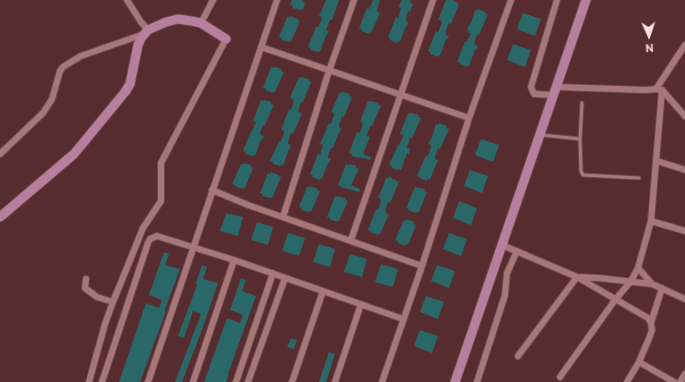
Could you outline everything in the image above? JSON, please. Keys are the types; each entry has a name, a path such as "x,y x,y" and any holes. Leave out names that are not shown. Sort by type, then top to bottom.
{"street":[{"path":"127,0 146,32"},
{"path":"200,23 213,0"},
{"path":"148,382 277,0"},
{"path":"283,217 329,72 354,0"},
{"path":"351,240 433,0"},
{"path":"382,382 422,266 469,118 511,0"},
{"path":"557,0 531,88 534,94 555,91 659,89"},
{"path":"455,382 586,0"},
{"path":"0,154 43,113 52,99 60,71 81,56 146,32 166,22 178,20 200,23 226,39 161,163 161,201 143,228 113,302 105,324 89,382"},
{"path":"0,217 74,154 125,92 130,84 138,45 146,32"},
{"path":"560,377 615,300 631,281 638,268 651,221 657,161 659,89 685,45"},
{"path":"260,47 329,72 469,118"},
{"path":"659,89 685,116"},
{"path":"657,161 685,170"},
{"path":"212,190 248,205 422,266"},
{"path":"651,221 685,231"},
{"path":"102,382 150,239 157,236 193,246 403,319"},
{"path":"502,245 577,277 615,300 642,313 648,318 651,323 652,330 639,362 627,382"},
{"path":"477,382 505,295 507,273 517,251"},
{"path":"193,382 234,260"},
{"path":"638,268 652,284"},
{"path":"236,382 273,273"},
{"path":"577,277 652,284 685,299"},
{"path":"518,356 577,277"},
{"path":"248,382 285,278"},
{"path":"86,279 85,288 97,296 113,302"},
{"path":"651,323 662,288"},
{"path":"292,382 323,291"},
{"path":"335,382 362,304"},
{"path":"639,362 674,382"},
{"path":"680,382 685,374"}],"lane":[{"path":"582,103 580,140 581,171 583,175 639,178"},
{"path":"540,135 580,140"}],"building":[{"path":"292,0 303,0 302,1 305,2 303,10 292,8 293,6 290,5"},
{"path":"326,0 339,0 332,20 330,20 326,30 329,31 320,52 318,52 310,50 311,48 308,47 316,27 319,26 322,17 319,16"},
{"path":"373,0 380,0 377,12 380,13 371,33 369,32 369,34 361,31 362,29 359,28 367,8 369,9"},
{"path":"402,0 411,0 410,3 413,4 410,12 408,11 406,19 408,22 407,26 400,42 398,41 397,43 390,40 388,37 396,17 398,18 401,8 398,7"},
{"path":"446,0 453,0 459,4 451,24 449,23 445,33 449,36 447,40 446,39 440,56 438,55 438,57 430,54 431,52 428,51 436,31 438,32 442,23 441,20 438,20"},
{"path":"478,9 488,14 479,35 477,34 474,43 478,46 469,66 467,65 467,67 459,64 460,62 457,62 465,41 467,42 471,33 467,30 468,26 471,23 475,10"},
{"path":"523,13 541,19 535,36 517,29"},
{"path":"290,16 300,21 291,42 289,42 281,40 282,38 279,37 287,17"},
{"path":"513,44 531,50 525,67 507,60"},
{"path":"271,67 282,69 281,71 284,72 275,92 273,93 263,88"},
{"path":"299,77 309,79 311,82 298,111 302,114 293,134 291,133 288,142 288,144 291,145 290,150 289,149 283,166 280,166 273,164 273,162 270,161 284,133 284,130 281,130 289,109 291,110 294,101 290,98"},
{"path":"340,92 350,94 349,96 352,97 344,117 342,116 339,125 341,128 340,132 328,156 328,158 331,159 322,179 320,178 320,180 312,177 313,175 310,174 318,154 320,155 323,145 320,144 329,123 331,124 334,113 331,112"},
{"path":"261,100 271,102 271,104 274,105 260,133 264,136 262,140 261,139 255,156 253,156 245,154 246,152 243,151 256,122 253,121"},
{"path":"368,101 379,103 378,105 381,106 367,134 367,136 370,137 363,154 371,157 370,160 351,156 352,154 349,153 357,132 360,133 363,123 360,122"},
{"path":"408,113 419,115 418,117 421,118 412,138 410,138 407,147 410,149 409,154 407,153 401,170 399,170 391,168 392,166 389,165 403,137 403,135 400,134"},
{"path":"439,123 447,126 446,128 449,129 440,149 438,148 435,157 435,159 438,160 437,164 430,180 428,179 427,181 417,176 426,155 428,156 431,145 428,144 431,140 436,124 438,125"},
{"path":"481,139 499,145 493,162 475,155"},
{"path":"244,163 251,165 253,168 245,188 242,189 232,184 241,164"},
{"path":"346,164 356,166 356,168 359,169 351,185 360,189 359,192 340,187 340,185 338,185"},
{"path":"470,170 488,176 482,193 464,186"},
{"path":"271,172 281,177 272,198 270,198 262,196 263,194 260,193 268,173 270,174"},
{"path":"389,177 399,182 390,203 388,202 385,211 389,214 380,234 378,235 368,230 376,209 378,210 381,201 381,199 378,198 379,194 386,178"},
{"path":"310,186 320,191 311,212 309,212 301,210 302,208 299,207 307,187"},
{"path":"415,187 425,189 424,191 427,192 419,212 416,213 406,208"},
{"path":"335,196 345,198 345,200 348,201 339,221 337,222 327,217"},
{"path":"459,201 477,208 471,225 453,218"},
{"path":"226,213 243,217 238,236 220,231"},
{"path":"406,219 414,222 413,224 416,225 408,245 406,244 405,246 395,240 404,220 406,221"},
{"path":"257,222 273,227 268,245 251,240"},
{"path":"288,233 305,238 299,256 282,251"},
{"path":"449,233 467,239 461,256 443,249"},
{"path":"319,244 335,249 330,267 313,262"},
{"path":"164,252 169,254 165,265 180,269 165,309 165,314 140,382 119,382 146,303 159,308 162,300 149,295"},
{"path":"350,254 367,259 362,277 344,272"},
{"path":"381,264 398,269 393,287 375,282"},
{"path":"202,265 207,267 203,279 218,283 182,382 175,382 201,314 193,311 184,338 178,336 197,285 196,283"},
{"path":"437,265 455,271 449,288 431,281"},
{"path":"241,278 246,280 242,291 256,296 228,374 229,375 226,382 204,382 227,318 240,323 243,315 230,310"},
{"path":"426,296 444,302 438,319 420,312"},
{"path":"420,330 438,336 432,353 414,346"},
{"path":"291,338 297,340 294,349 287,347"},
{"path":"329,352 335,354 326,382 319,382"}]}
